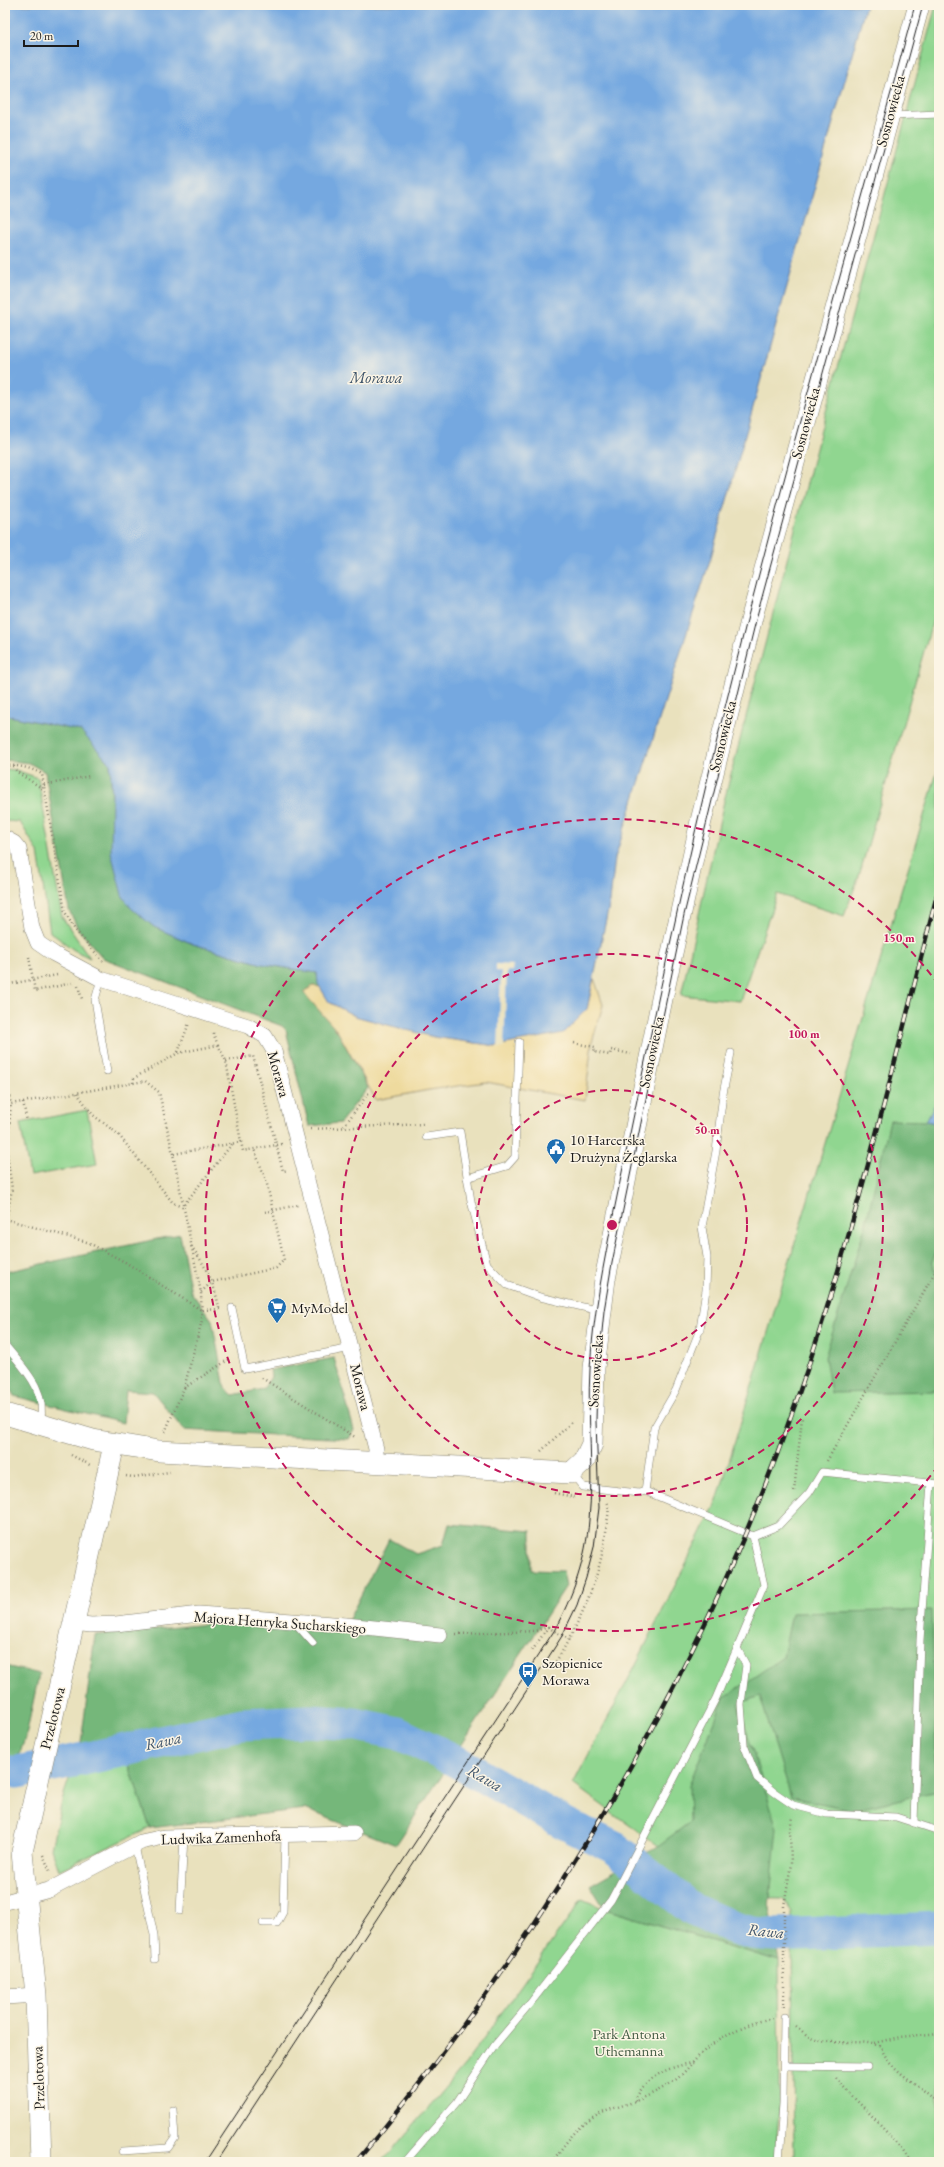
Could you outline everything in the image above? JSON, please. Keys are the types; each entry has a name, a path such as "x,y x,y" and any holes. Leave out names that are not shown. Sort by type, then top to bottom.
{"street":[{"name":"Sosnowiecka","path":"571,1473 584,1461 592,1444 594,1368 600,1311 609,1255 664,986 730,701 919,5"},
{"name":"Morawa","path":"5,838 14,843 19,850 32,928 38,943 54,954 101,979 248,1026 265,1036 274,1051 351,1348 376,1449 376,1463"},
{"path":"5,1414 39,1425 114,1445 182,1453 571,1473"},
{"name":"Przelotowa","path":"41,2162 36,1995 22,1863 23,1846 114,1445"},
{"name":"Majora Henryka Sucharskiego","path":"74,1623 91,1625 116,1624 198,1614 294,1621 440,1635"},
{"name":"Ludwika Zamenhofa","path":"5,1902 49,1890 135,1846 164,1837 354,1833"},
{"path":"5,1997 36,1995"}],"lane":[{"path":"888,116 939,114"},
{"path":"101,979 95,1000 108,1071"},
{"path":"467,1178 507,1166 515,1157 519,1042"},
{"path":"645,1491 654,1428 676,1390 700,1329 706,1290 707,1257 702,1227 716,1151 723,1094 731,1052"},
{"path":"426,1136 460,1132 478,1234 487,1264 507,1285 540,1297 600,1311"},
{"path":"232,1308 245,1369 351,1348"},
{"path":"5,1345 32,1376 39,1393 43,1412 39,1425"},
{"path":"571,1473 583,1487 639,1493 645,1491 753,1536 778,1526 809,1493 822,1472 939,1484"},
{"path":"914,1823 920,1640 931,1483"},
{"path":"405,2162 457,2102 495,2045 532,2001 611,1900 716,1698 764,1585 753,1536"},
{"path":"294,1621 313,1643"},
{"path":"737,1648 746,1665 741,1704 744,1745 757,1778 774,1792 794,1805 827,1814 896,1817 939,1831"},
{"path":"263,1923 277,1923 284,1912 285,1835"},
{"path":"180,1911 184,1837"},
{"path":"135,1846 154,1935 155,1959"},
{"path":"779,2162 783,2103 784,2017"},
{"path":"784,2066 867,2067"},
{"path":"122,2151 168,2148 175,2138 173,2110"}],"path":[{"path":"5,765 20,765 31,768 42,774 44,785 43,789 57,864"},
{"path":"14,766 17,772 43,789"},
{"path":"44,785 90,776"},
{"path":"6,986 62,974"},
{"path":"33,980 35,991 76,981 83,1004"},
{"path":"178,1053 195,1009"},
{"path":"574,1043 595,1047 594,1052 610,1055 611,1050 633,1054"},
{"path":"133,1084 134,1078 178,1053 218,1045 226,1061 243,1152 297,1142"},
{"path":"5,1077 11,1104 6,1154 12,1189 5,1226"},
{"path":"11,1104 145,1081 159,1092 201,1293 202,1320 184,1388 163,1438"},
{"path":"344,1127 370,1091"},
{"path":"77,1092 93,1115 118,1134 173,1203 182,1207"},
{"path":"23,1102 27,1121"},
{"path":"307,1129 424,1123"},
{"path":"172,1154 241,1142"},
{"path":"182,1207 232,1144"},
{"path":"201,1293 212,1282 276,1268 284,1260 266,1180 254,1149"},
{"path":"265,1212 300,1205"},
{"path":"6,1219 87,1242 125,1262 201,1310 232,1308"},
{"path":"191,1246 200,1258 212,1282 219,1309"},
{"path":"822,1472 939,1265"},
{"path":"184,1388 242,1352"},
{"path":"259,1367 263,1380 361,1440"},
{"path":"539,1453 577,1418"},
{"path":"796,1508 794,1490 802,1418"},
{"path":"553,1493 583,1498"},
{"path":"554,1665 586,1607 601,1560 609,1503 604,1502"},
{"path":"440,1635 535,1631 548,1627 569,1640"},
{"path":"532,1651 548,1627"},
{"path":"552,2162 570,2137 587,2122 615,2107 635,2101 671,2082 680,2076 702,2053 729,2034 752,2024 784,2017 784,1906 791,1864 790,1831 794,1805"},
{"path":"873,2043 900,2037 939,2033"},
{"path":"635,2101 637,2096 657,2074 670,2068 694,2062"},
{"path":"826,2066 858,2104 888,2132 910,2162"}],"green space":[{"path":"936,5 939,5 939,599 859,876 844,916 777,894 740,1001 681,995 724,801 818,441"},
{"path":"5,715 82,731 110,764 112,796 154,927 193,944 262,964 317,973 318,982 321,987 313,986 304,992 338,1032 368,1088 340,1123 309,1126 286,1030 282,1026 103,958 78,929 69,910 45,772 29,763 5,760"},
{"path":"939,766 939,1922 792,1925 792,1912 783,1899 729,1898 573,1784 631,1674 717,1501"},
{"path":"5,769 16,770 38,778 62,917 90,958 74,950 50,932 38,852 20,822 5,821"},
{"path":"87,1110 97,1164 30,1176 20,1123"},
{"path":"890,1120 926,1121 939,1124 939,1247 932,1261 939,1279 939,1391 831,1393 825,1357 865,1227"},
{"path":"180,1234 191,1292 212,1320 225,1388 233,1395 263,1389 271,1377 270,1370 334,1358 354,1430 349,1439 184,1430 153,1392 126,1390 123,1423 14,1396 5,1378 5,1272"},
{"path":"449,1524 531,1531 531,1570 563,1571 566,1586 396,1845 305,1809 150,1828 129,1765 81,1743 95,1635 208,1624 346,1625 389,1539 416,1554 443,1545"},
{"path":"932,1610 937,1791 853,1810 791,1797 760,1696 738,1704 777,1828 769,1908 779,1961 605,1909 590,1885 655,1848 690,1822 689,1785 724,1698 783,1657 792,1613"},
{"path":"5,1666 39,1674 26,1736 5,1793"},
{"path":"81,1743 129,1765 150,1828 59,1870 51,1848 63,1797"},
{"name":"Park Antona Uthemanna","path":"582,1899 605,1909 779,1961 780,2100 775,2162 382,2162 466,2063"},
{"path":"939,1935 939,2162 794,2162 792,1940"}],"sand":[{"path":"594,978 603,1005 592,1042 585,1100 486,1082 429,1090 376,1100 338,1032 303,992 313,986 321,987 329,1002 355,1016 434,1037 496,1046 587,1009"}],"water":[{"name":"Morawa","path":"5,5 866,5 711,557 615,858 610,901 587,1009 563,1033 496,1046 434,1037 403,1029 355,1016 329,1002 318,984 317,973 262,964 193,944 154,927 131,908 122,895 111,852 112,796 110,764 81,731 5,715"},
{"path":"939,1096 939,1124 926,1121"}],"pier":[{"path":"496,964 513,965 512,971 507,971 504,1047 498,1048 501,971 496,971"}],"waterway":[{"name":"Rawa","path":"5,1772 17,1772 84,1759 242,1724 310,1721 354,1724 398,1733 454,1760 562,1822 615,1848 693,1910 732,1927 752,1933 775,1935 939,1928"}],"tram line":[{"path":"205,2162 554,1631 578,1577 585,1549 589,1520 591,1482 589,1388 591,1349 596,1309 614,1211 667,956 748,615 915,5"},
{"path":"217,2162 562,1636 577,1605 586,1578 594,1547 599,1508 596,1421 597,1383 604,1311 612,1263 684,915 758,612 923,5"}],"railway":[{"path":"356,2162 425,2077 490,1988 552,1896 610,1802 664,1705 713,1605 757,1504 796,1402 817,1338 856,1210 939,887"}],"place":[{"name":"10 Harcerska Drużyna Żeglarska","path":"556,1165"},
{"name":"MyModel","path":"277,1324"},
{"name":"Szopienice Morawa","path":"528,1688"}]}
